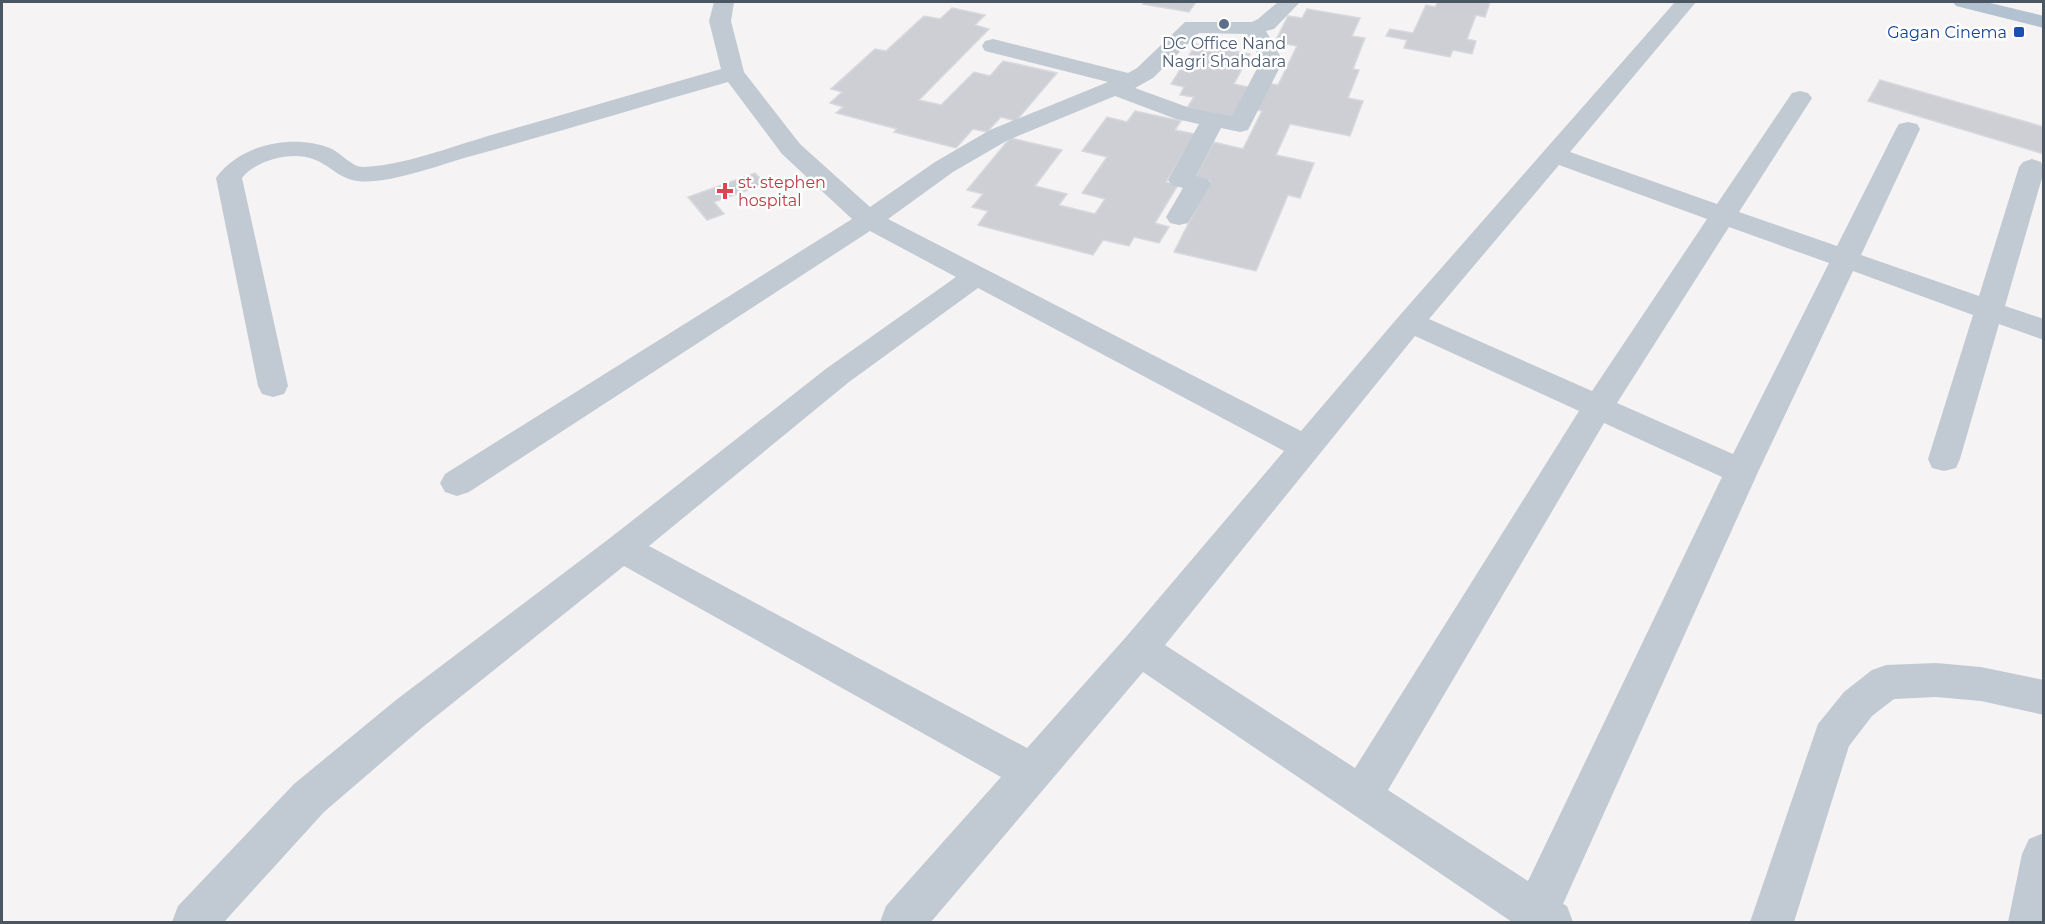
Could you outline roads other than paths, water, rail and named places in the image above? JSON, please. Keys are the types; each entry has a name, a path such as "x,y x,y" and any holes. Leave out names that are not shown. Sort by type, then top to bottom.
{"main road":[{"path":"1963,2 2043,22"}],"street":[{"path":"724,2 720,21 733,73 791,149 869,220 1305,448"},
{"path":"457,483 869,220 944,167 999,135 1123,85 1145,73 1193,27 1254,28 1266,24 1290,2"},
{"path":"902,922 1139,649 1410,322 1686,2"},
{"path":"993,46 1123,85 1184,114 1240,125 1272,61 1254,28"},
{"path":"273,386 229,177 235,167 244,161 263,155 292,149 322,153 335,164 355,174 371,173 464,151 733,73"},
{"path":"1361,796 1597,408 1800,98"},
{"path":"1179,217 1198,184 1181,180 1213,120"},
{"path":"1139,649 1544,918 1741,472 1908,129"},
{"path":"1555,155 2043,330"},
{"path":"1944,459 2032,167"},
{"path":"194,922 309,798 410,712 622,548 838,375 976,276"},
{"path":"1410,322 1741,472"},
{"path":"622,548 1032,772"},
{"path":"1772,922 1832,736 1857,704 1886,682 1936,680 1980,684 2043,698"},
{"path":"2030,922 2043,854"}],"place":[{"name":"DC Office Nand Nagri Shahdara","path":"1224,24"},
{"name":"Gagan Cinema","path":"2019,32"},
{"name":"st. stephen hospital","path":"725,191"}]}
